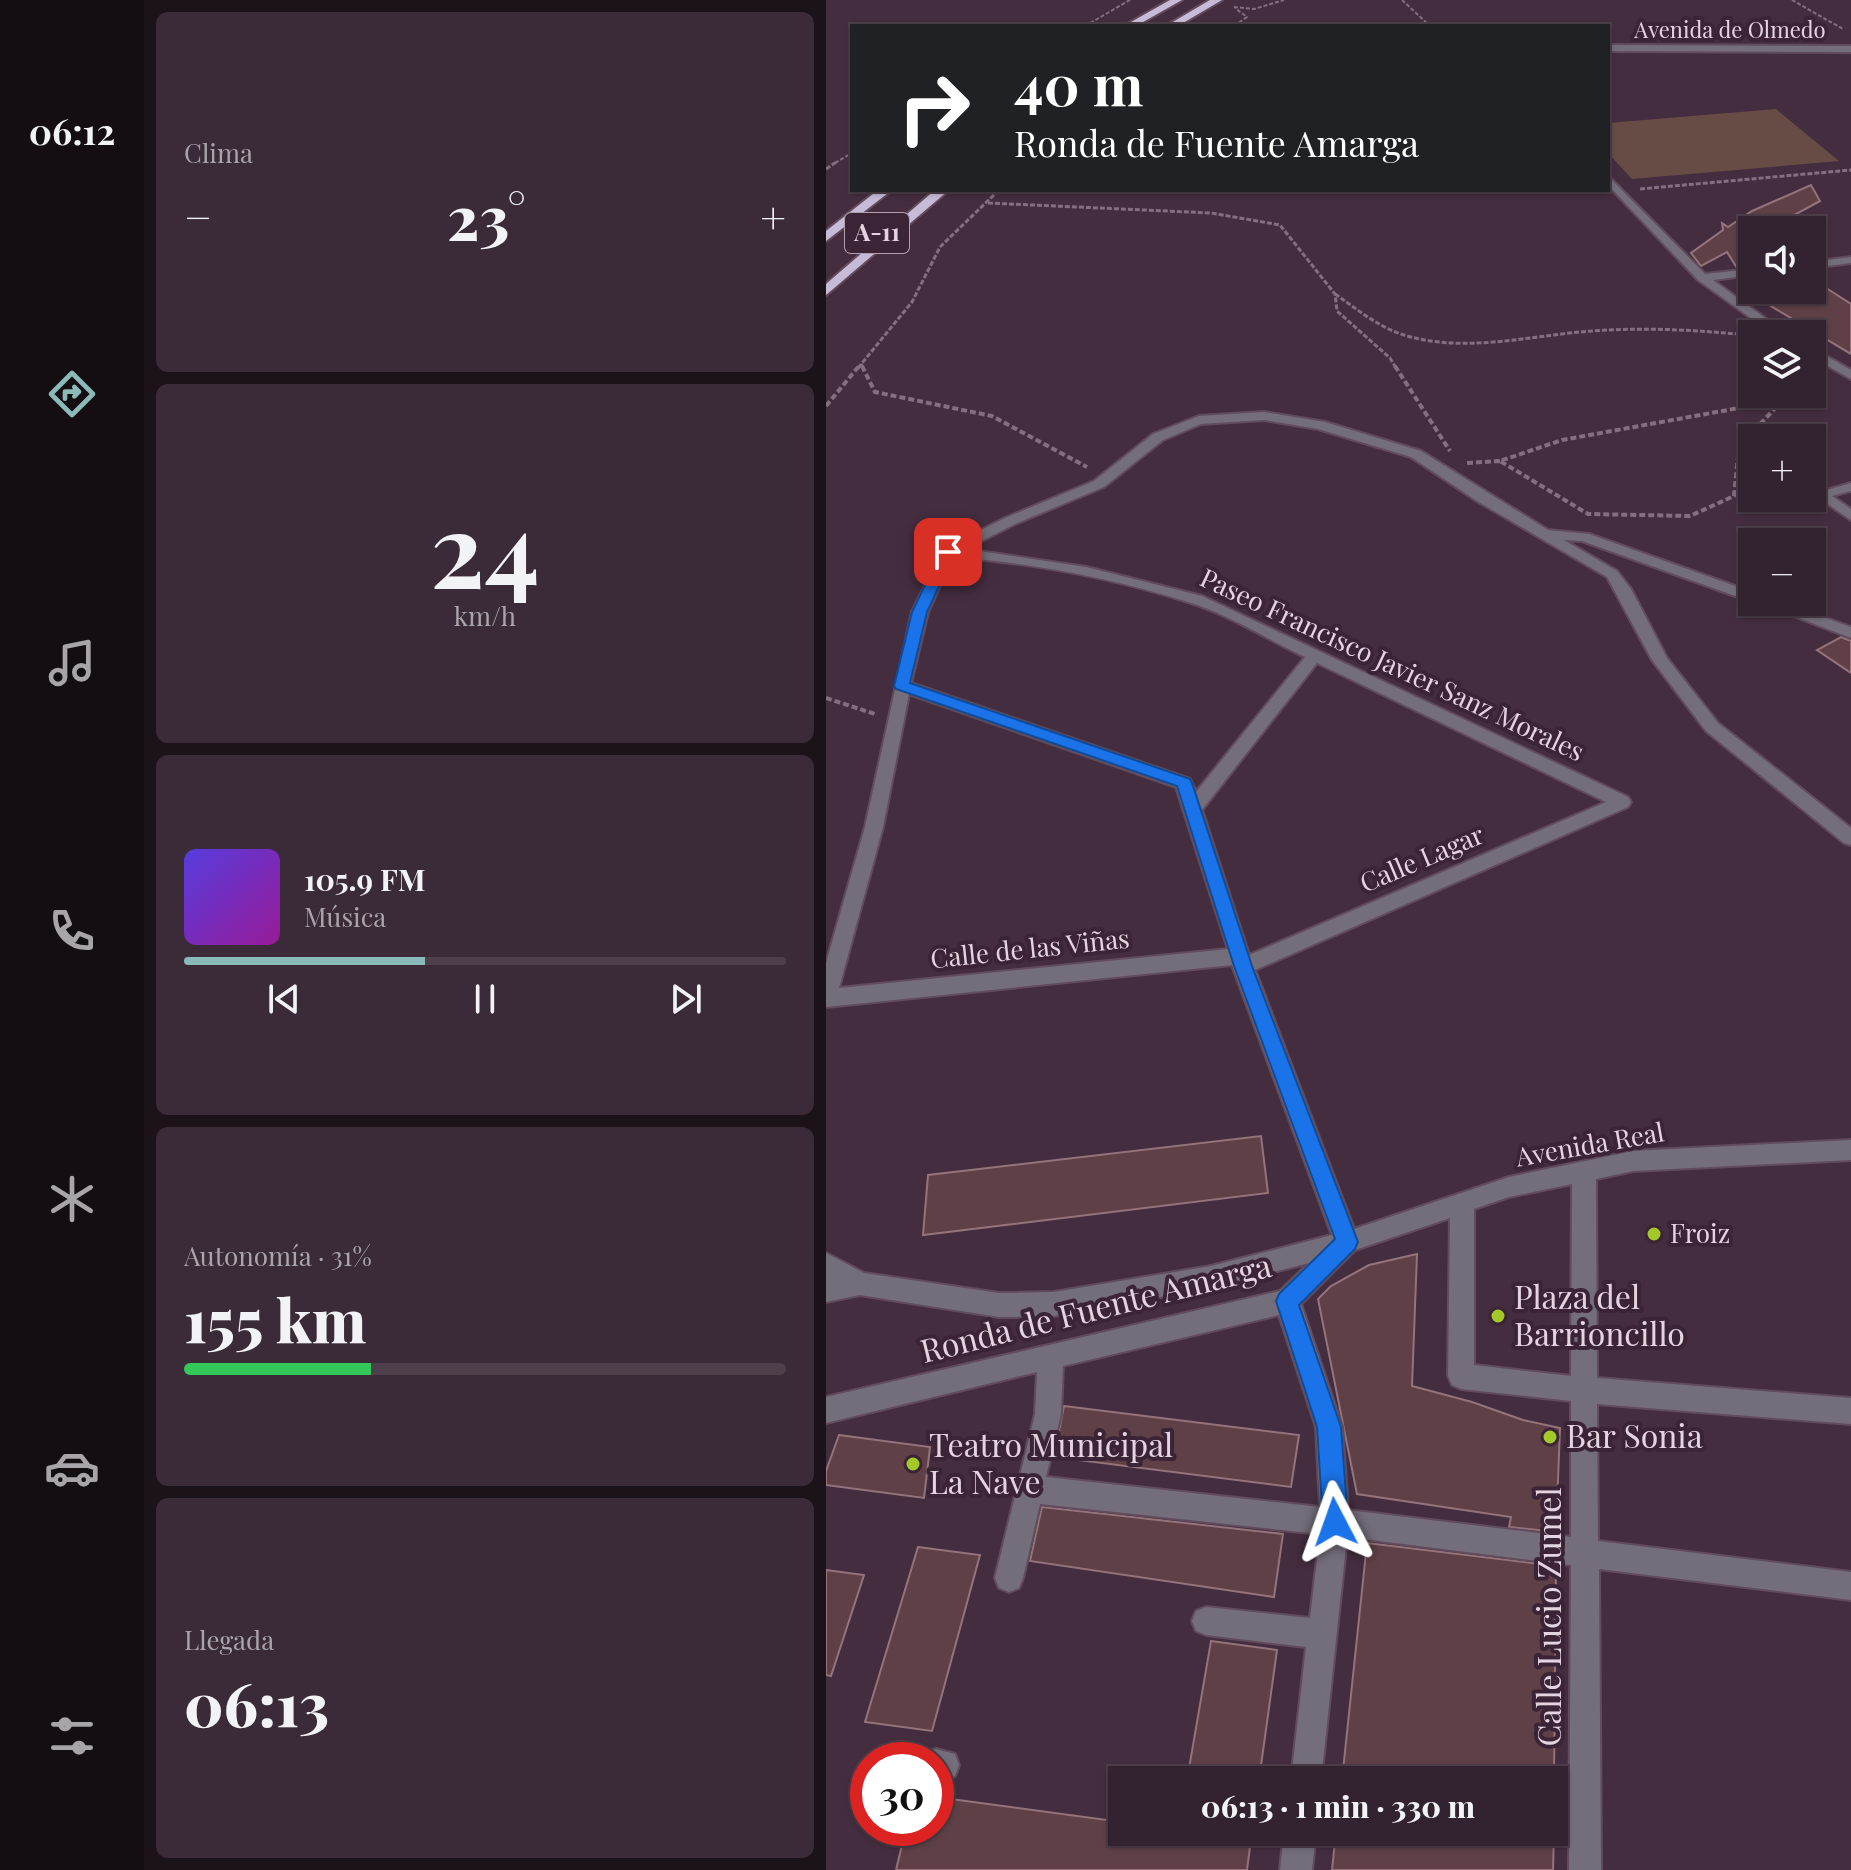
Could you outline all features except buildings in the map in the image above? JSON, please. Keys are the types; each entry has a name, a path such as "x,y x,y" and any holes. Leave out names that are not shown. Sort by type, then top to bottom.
{"highway":[{"path":"1133,24 1177,0"},
{"path":"1175,24 1217,0"},
{"path":"836,210 864,192"},
{"name":"A-11","path":"826,237 883,192"},
{"name":"A-11","path":"826,275 927,192"},
{"path":"826,291 941,192"}],"street":[{"name":"Avenida de Olmedo","path":"1610,48 1851,49"},
{"path":"1610,181 1702,278 1761,320"},
{"path":"1826,263 1851,260"},
{"path":"1702,278 1738,274"},
{"path":"1826,360 1851,375"},
{"path":"826,998 874,827 920,612 948,552 1010,521 1099,484 1158,437 1199,420 1264,416 1320,425 1416,454 1612,574 1660,660 1712,727 1851,838"},
{"path":"1851,487 1820,494 1851,516"},
{"path":"1544,533 1584,537 1738,592"},
{"name":"Paseo Francisco Javier Sanz Morales","path":"948,552 998,556 1086,572 1196,599 1622,802"},
{"path":"1804,616 1851,633"},
{"path":"1192,810 1316,654"},
{"path":"902,686 1184,783 1242,961 1347,1242"},
{"name":"Calle Lagar","path":"1242,961 1622,802"},
{"name":"Calle de las Viñas","path":"826,998 1242,961"},
{"name":"Avenida Real","path":"1347,1242 1509,1187 1633,1161 1851,1150"},
{"name":"Calle Lucio Zumel","path":"1584,1171 1587,1553 1585,1870"},
{"path":"1462,1203 1461,1376 1586,1390 1851,1411"},
{"name":"Ronda de Fuente Amarga","path":"826,1290 860,1284 999,1305 1054,1304 1211,1277 1347,1242"},
{"name":"Ronda de Fuente Amarga","path":"826,1410 1287,1301 1347,1242"},
{"name":"Ronda de Fuente Amarga","path":"826,1264 860,1284"},
{"path":"1287,1301 1329,1427 1335,1522 1308,1766"},
{"path":"1009,1578 1048,1414 1051,1357"},
{"path":"1031,1489 1335,1522 1851,1586"},
{"path":"1206,1621 1323,1634"},
{"path":"1296,1870 1299,1846"}],"path":[{"path":"1088,24 1130,0"},
{"path":"1237,24 1247,17 1234,7 1254,9 1284,0"},
{"path":"1402,0 1428,24"},
{"path":"1792,0 1851,34"},
{"path":"826,169 850,154"},
{"path":"1619,191 1851,170"},
{"path":"826,406 912,302 940,247 997,192"},
{"path":"988,203 1211,213 1280,225 1335,294 1377,324 1418,338 1467,345 1591,331 1688,329 1738,334"},
{"path":"1335,294 1337,311 1390,358 1458,463 1500,461 1562,440 1739,408"},
{"path":"861,364 875,392 992,416 1107,478"},
{"path":"1500,461 1588,514 1690,516 1734,496 1739,446 1775,408"},
{"path":"826,707 828,699 895,720"}],"shaded area":[{"path":"1776,109 1839,161 1632,179 1610,155 1610,123"}],"place":[{"name":"Froiz","path":"1654,1234"},
{"name":"Plaza del Barrioncillo","path":"1498,1316"},
{"name":"Bar Sonia","path":"1550,1437"},
{"name":"Teatro Municipal La Nave","path":"913,1464"}],"route":[{"path":"948,552 920,612 902,686 1184,783 1243,966 1347,1242 1287,1301 1329,1427 1335,1522"}]}
